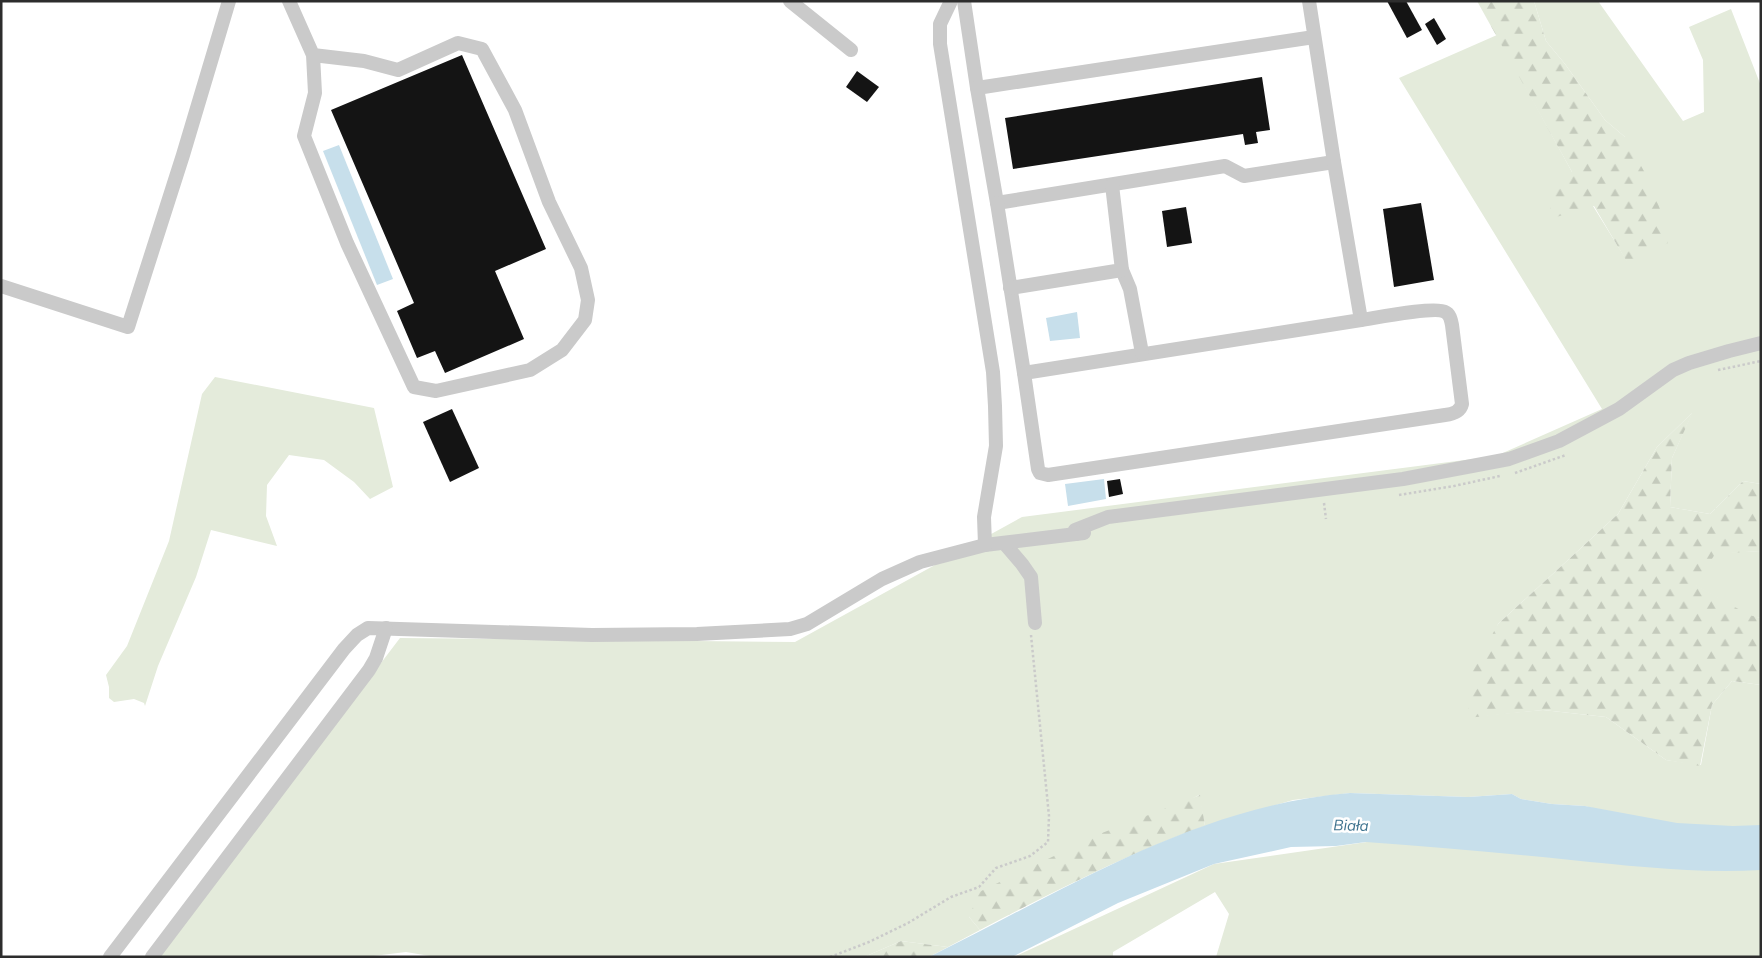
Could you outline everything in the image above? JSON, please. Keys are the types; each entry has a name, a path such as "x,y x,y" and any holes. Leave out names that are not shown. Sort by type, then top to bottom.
{"lane":[{"path":"1,286 128,327 183,155 229,1"},
{"path":"289,1 313,55 315,93 304,136 347,243 414,387 436,391 530,370 562,350 585,320 588,300 581,268 549,202 515,110 482,49 458,43 398,70 364,61 313,55"},
{"path":"790,1 851,50"},
{"path":"951,1 940,24 940,44 992,372 995,406 996,446 984,517 985,545"},
{"path":"964,1 1040,473 1048,475 1445,415 1455,413 1461,408 1462,404 1452,325 1446,312 1433,310 1024,372"},
{"path":"1309,1 1361,320"},
{"path":"977,88 1314,37"},
{"path":"997,203 1225,166 1244,176 1334,162"},
{"path":"1112,185 1122,270 1130,289 1142,353"},
{"path":"1010,288 1122,270"},
{"path":"110,957 344,648 357,635 368,628 592,635 696,634 790,629 808,624 882,579 913,566 985,545 1080,533 1075,530 1108,517 1403,479 1509,459 1559,441 1619,409 1673,370 1721,353 1761,343"},
{"path":"1004,543 1031,578 1035,623"},
{"path":"152,957 369,670 374,653 386,628"}],"path":[{"path":"1324,505 1326,519"},
{"path":"830,957 869,942 908,923 951,898 979,886 996,868 1030,856 1048,842 1049,816 1030,626 1035,623"}],"green space":[{"path":"1477,1 1534,1 1546,41 1605,120 1625,137 1650,182 1664,220 1668,243 1634,263 1627,262 1594,206 1553,218 1546,190 1572,172"},
{"path":"1534,1 1598,1 1683,121 1704,112 1703,60 1689,27 1731,9 1761,86 1761,484 1743,481 1710,514 1670,507 1672,458 1692,413 1657,447 1618,514 1498,624 1468,717 1543,710 1606,717 1666,760 1701,765 1712,705 1732,681 1761,685 1761,957 1216,957 1229,914 1215,892 1113,952 1113,957 1014,957 1214,864 1596,809 1585,806 1552,804 1521,799 1512,794 1468,797 1350,793 1293,800 1205,826 1199,795 969,917 980,930 948,947 901,941 864,957 436,957 406,952 365,957 157,957 400,638 795,642 1022,517 1496,456 1602,409 1399,78 1497,35 1572,172 1627,261 1625,137 1605,120 1546,41"},
{"path":"215,377 374,408 393,487 370,499 354,482 324,460 289,455 267,485 266,516 277,546 211,530 196,577 158,666 145,706 144,703 134,699 114,702 109,698 106,675 127,646 169,541 202,394"},
{"path":"1693,412 1672,458 1670,507 1710,514 1743,481 1761,484 1761,551 1715,554 1696,585 1749,615 1761,618 1761,685 1732,681 1712,705 1700,766 1666,760 1606,717 1543,710 1467,718 1472,672 1498,624 1618,514 1657,447"},
{"path":"1761,551 1761,618 1749,616 1695,585 1715,553"},
{"path":"1200,795 1205,826 1119,861 980,930 969,917 979,892 1102,833"},
{"path":"901,941 948,947 929,957 864,957"}],"water":[{"path":"339,145 393,279 377,285 323,151"},
{"path":"1077,312 1080,338 1050,341 1046,318"},
{"path":"1104,479 1106,499 1068,506 1065,484"},
{"name":"Biała","path":"1350,793 1468,797 1512,794 1521,799 1552,804 1585,806 1677,823 1733,826 1761,825 1761,870 1713,871 1666,869 1366,842 1336,846 1291,847 1214,864 1118,903 1012,957 929,957 1081,879 1185,833 1239,814 1293,801"}],"building":[{"path":"1387,1 1406,1 1422,30 1407,38"},
{"path":"1434,18 1446,39 1437,45 1425,24"},
{"path":"462,55 546,249 495,271 524,339 445,373 435,351 417,358 397,311 414,303 331,110"},
{"path":"857,71 879,87 867,102 846,87"},
{"path":"1262,77 1270,130 1256,132 1258,143 1245,145 1243,134 1013,169 1005,118"},
{"path":"1421,203 1434,280 1394,287 1383,209"},
{"path":"1186,207 1192,243 1167,247 1162,211"},
{"path":"452,409 479,468 450,482 423,422"},
{"path":"1120,479 1123,494 1109,497 1107,481"}]}
